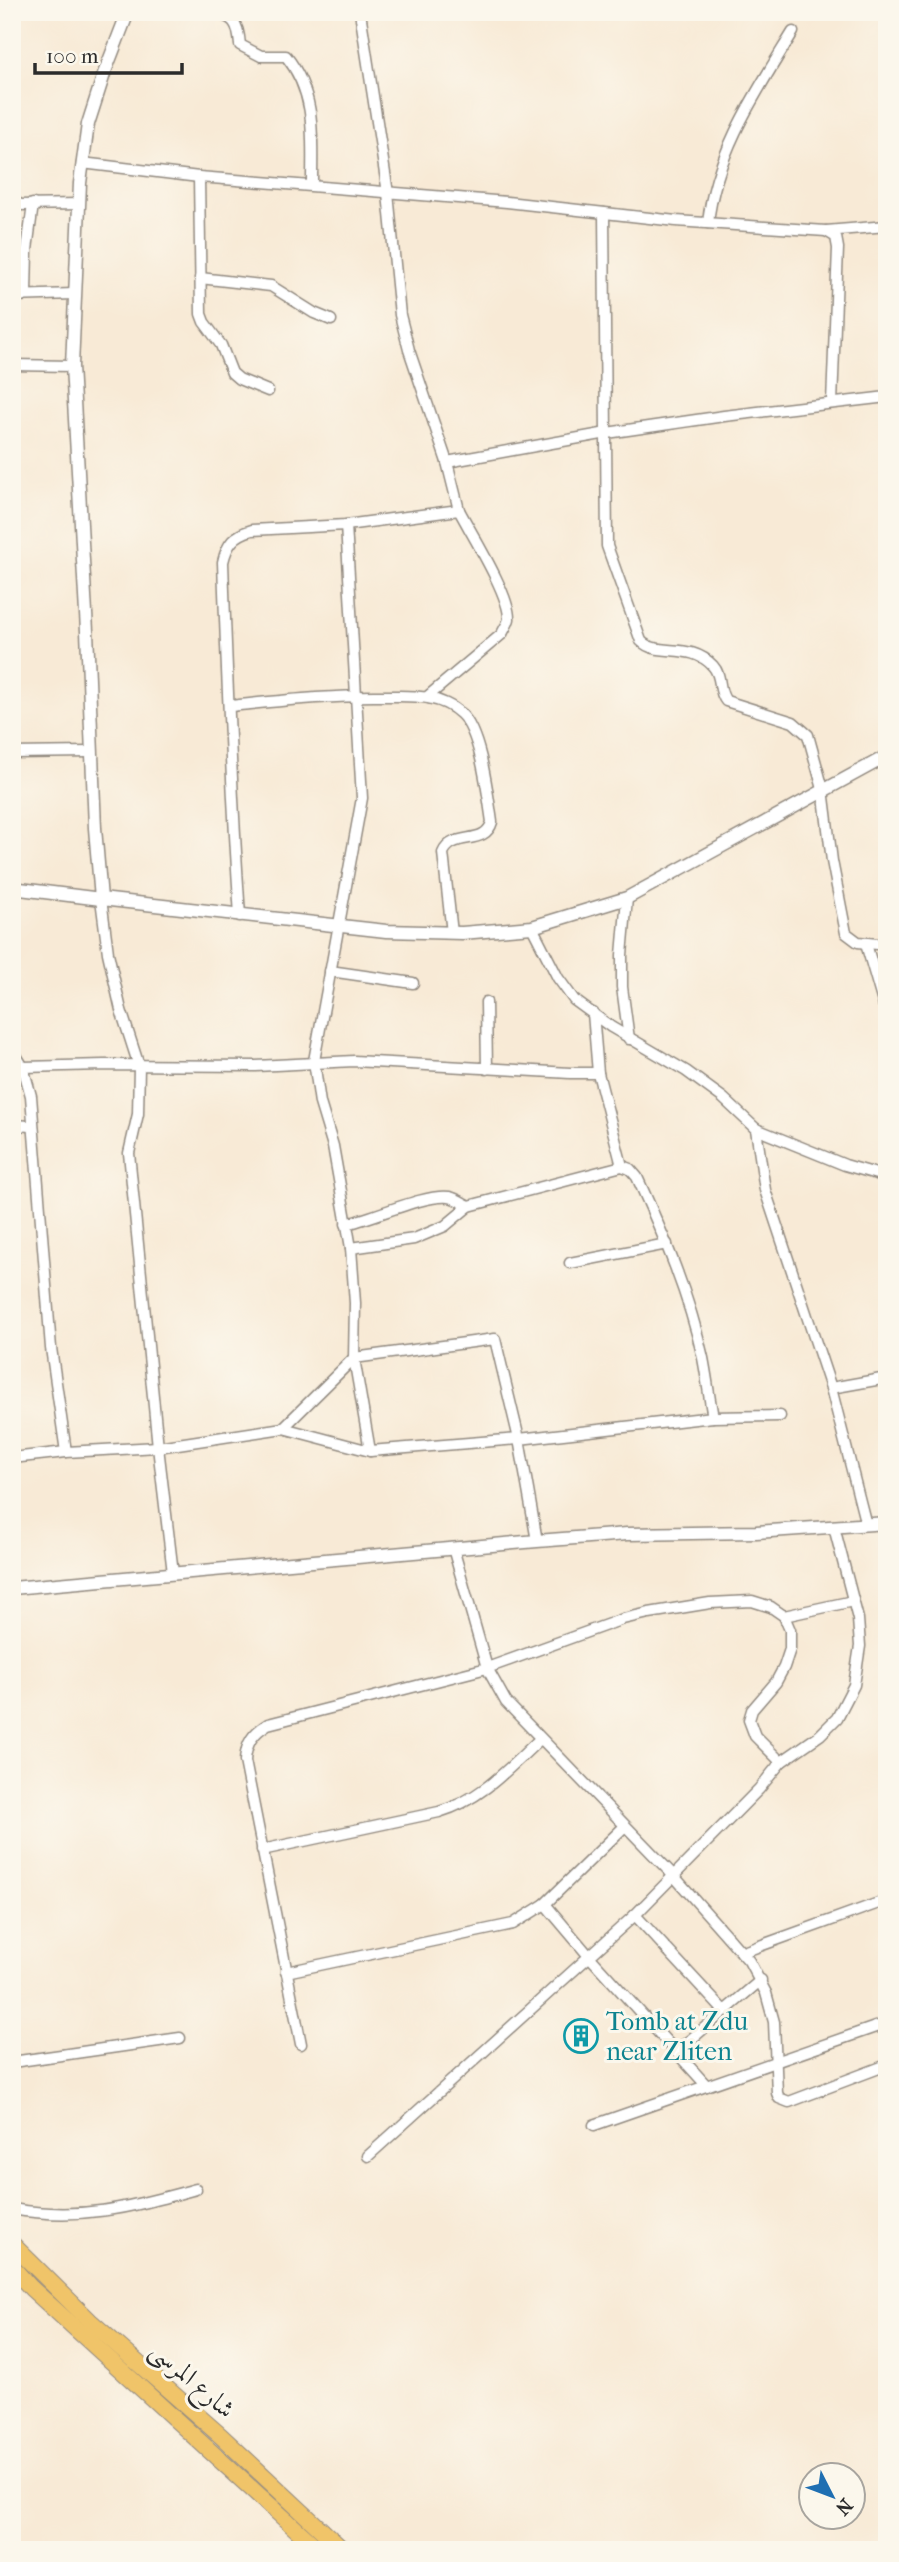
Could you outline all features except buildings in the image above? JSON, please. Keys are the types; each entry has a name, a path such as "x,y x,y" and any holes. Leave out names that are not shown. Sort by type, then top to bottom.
{"main road":[{"name":"شارع المرسى","path":"12,2244 90,2321 221,2436 343,2550"},
{"name":"شارع المرسى","path":"12,2267 31,2288 319,2550"}],"street":[{"path":"128,12 88,124 79,204 72,366 101,899 107,953 139,1066 138,1114 130,1153 173,1573"},
{"path":"211,12 235,17 240,45 261,56 286,56 304,83 312,122 312,184"},
{"path":"360,12 388,193 397,292 404,333 447,462 459,510 498,584 507,606 509,621 502,634 427,697"},
{"path":"708,223 718,174 736,132 793,32"},
{"path":"82,163 199,177 312,184 708,223 826,231 887,226"},
{"path":"199,177 201,314 221,345 229,369 239,379 268,391"},
{"path":"12,192 16,203 79,204"},
{"path":"26,294 27,250 33,204"},
{"path":"604,213 607,546 641,641 651,648 687,650 705,659 720,676 722,696 730,704 802,727 808,735 823,789 831,862 844,927 852,939 866,944 887,945"},
{"path":"826,231 836,237 838,248 832,403"},
{"path":"200,278 271,286 314,313 331,320"},
{"path":"12,296 74,293"},
{"path":"12,365 72,366"},
{"path":"447,462 607,433 887,397"},
{"path":"240,916 230,761 223,562 226,548 241,533 252,530 346,526 459,510"},
{"path":"346,526 362,798 314,1061 320,1103 332,1146 351,1248 355,1303 354,1357 370,1451"},
{"path":"230,706 355,695 427,697 443,702 461,714 470,726 480,755 492,822 485,835 455,840 445,847 443,853 452,933"},
{"path":"12,753 91,752"},
{"path":"12,888 386,931 452,933 532,927 627,898 887,755"},
{"path":"627,898 622,987 629,1039"},
{"path":"532,927 558,978 574,1000 629,1039 686,1072 723,1098 756,1129 845,1165 887,1177"},
{"path":"866,944 887,1016"},
{"path":"330,971 413,983"},
{"path":"486,1002 488,1069"},
{"path":"593,1013 598,1073 622,1166"},
{"path":"12,1049 23,1067 31,1096 51,1348 66,1452"},
{"path":"23,1067 256,1066 354,1061 598,1073"},
{"path":"12,1125 32,1126"},
{"path":"756,1129 765,1190 831,1388 866,1525"},
{"path":"351,1248 398,1242 435,1232 457,1218 469,1206 622,1166 630,1169 637,1177 667,1244 696,1332 713,1417"},
{"path":"346,1224 380,1216 427,1199 446,1197 469,1206"},
{"path":"570,1263 667,1244"},
{"path":"283,1428 354,1357 495,1339 519,1439 537,1541"},
{"path":"831,1388 887,1378"},
{"path":"12,1458 158,1447 283,1428 370,1451 519,1439 713,1417 780,1416"},
{"path":"12,1588 627,1534 755,1532 887,1523"},
{"path":"368,2156 635,1915 759,1789 781,1762 829,1727 849,1696 857,1673 860,1646 858,1619 834,1527"},
{"path":"453,1548 487,1668 506,1702 673,1875 743,1952 761,1980 774,2022 777,2093 781,2100 786,2102 887,2065"},
{"path":"301,2043 245,1761 250,1739 268,1724 487,1668 623,1619 710,1603 752,1601 771,1607 784,1616 790,1630 790,1649 776,1682 752,1710 749,1720 755,1736 781,1762"},
{"path":"784,1616 853,1601"},
{"path":"262,1850 449,1809 468,1801 489,1786 540,1739"},
{"path":"286,1972 502,1928 524,1919 545,1904 625,1826"},
{"path":"743,1952 887,1900"},
{"path":"545,1904 707,2086"},
{"path":"635,1915 724,2011"},
{"path":"676,2052 761,1980"},
{"path":"594,2125 887,2023"},
{"path":"12,2062 180,2038"},
{"path":"12,2209 49,2214 107,2212 196,2189"}],"place":[{"name":"Tomb at Zdu near Zliten","path":"581,2036"}]}
